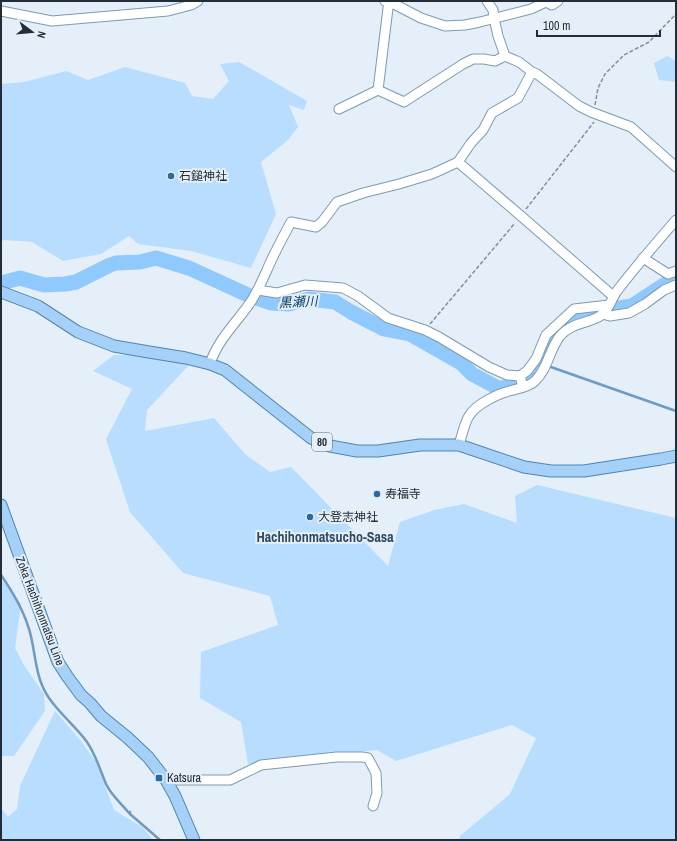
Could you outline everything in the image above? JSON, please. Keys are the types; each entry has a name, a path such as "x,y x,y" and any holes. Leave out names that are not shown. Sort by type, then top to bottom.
{"main road":[{"name":"80","path":"1,292 38,306 78,332 114,346 186,358 210,364 225,370 311,438 330,446 357,451 378,451 420,445 459,445 524,468 551,471 584,471 676,456"},
{"name":"Zoka Hachihonmatsu Line","path":"1,505 58,662 81,696 90,703 101,716 148,757 166,780 194,840"}],"street":[{"path":"1,11 52,22 168,10 191,6 198,1"},
{"path":"487,1 494,10 494,18 498,36 505,56 519,62 537,74 579,106 600,116 631,127 676,167"},
{"path":"378,90 388,8 393,3 421,18 445,26 465,25 531,9 547,2 552,5 558,1"},
{"path":"378,90 404,102 473,59 495,61 505,56"},
{"path":"210,364 212,355 255,295 291,222 316,227 322,222 337,202 363,193 432,174 458,162 471,143 483,130 492,113 518,98 532,72"},
{"path":"339,109 378,90"},
{"path":"458,162 520,216 611,300"},
{"path":"255,295 276,293 305,285 343,288 358,296 388,318 425,330 489,367 521,382 534,382 544,370 560,337 569,328 602,314 643,258 676,220"},
{"path":"643,258 673,274"},
{"path":"602,314 610,316 629,313 645,304 664,290 676,285"},
{"path":"459,445 468,416 480,405 521,382 536,358 546,335 574,309 611,300"},
{"path":"166,780 230,780 261,765 337,757 362,757 368,758 376,773 376,793 373,806"}],"path":[{"path":"591,112 595,105 598,88 608,70 624,55 649,42 676,14"},
{"path":"425,330 520,216 600,116"}],"shaded area":[{"path":"667,56 676,61 676,82 659,80 654,63"},
{"path":"239,62 307,101 304,110 289,105 298,127 288,140 261,162 276,214 251,268 191,251 138,244 129,236 101,254 63,261 32,242 1,241 1,84 24,82 66,71 88,80 125,67 185,83 192,96 213,99 229,81 220,64"},
{"path":"114,355 134,355 189,365 147,410 145,431 214,418 245,454 270,472 291,467 388,566 400,522 434,510 464,504 517,523 515,496 537,485 676,518 676,840 459,840 460,836 510,794 536,738 512,725 396,761 377,750 248,764 241,722 200,698 201,652 278,625 270,596 183,573 130,512 106,439 132,389 93,371"},
{"path":"1,579 21,604 15,648 25,667 44,694 45,711 14,756 1,756"},
{"path":"55,711 81,741 96,762 114,810 142,827 153,840 1,840 1,808 8,817 17,809 20,786"}],"waterway":[{"name":"黒瀬川","path":"1,283 20,278 44,285 65,284 76,282 116,263 140,262 156,258 189,268 250,296 271,303 289,304 309,299 335,302 384,329 410,334 461,363 472,374 500,389 526,379 538,363 547,343 558,328 580,313 600,311"},
{"name":"黒瀬川","path":"612,309 632,306 676,277"},
{"path":"548,366 676,411"},
{"path":"1,575 26,619 39,678 46,693 56,708 87,742 106,784 113,795 129,813 130,812 130,814 160,840"}],"place":[{"name":"石鎚神社","path":"171,176"},
{"name":"寿福寺","path":"377,494"},
{"name":"大登志神社","path":"310,517"},
{"name":"Katsura","path":"159,778"}],"district":[{"name":"Hachihonmatsucho-Sasa","path":"325,537"}]}
